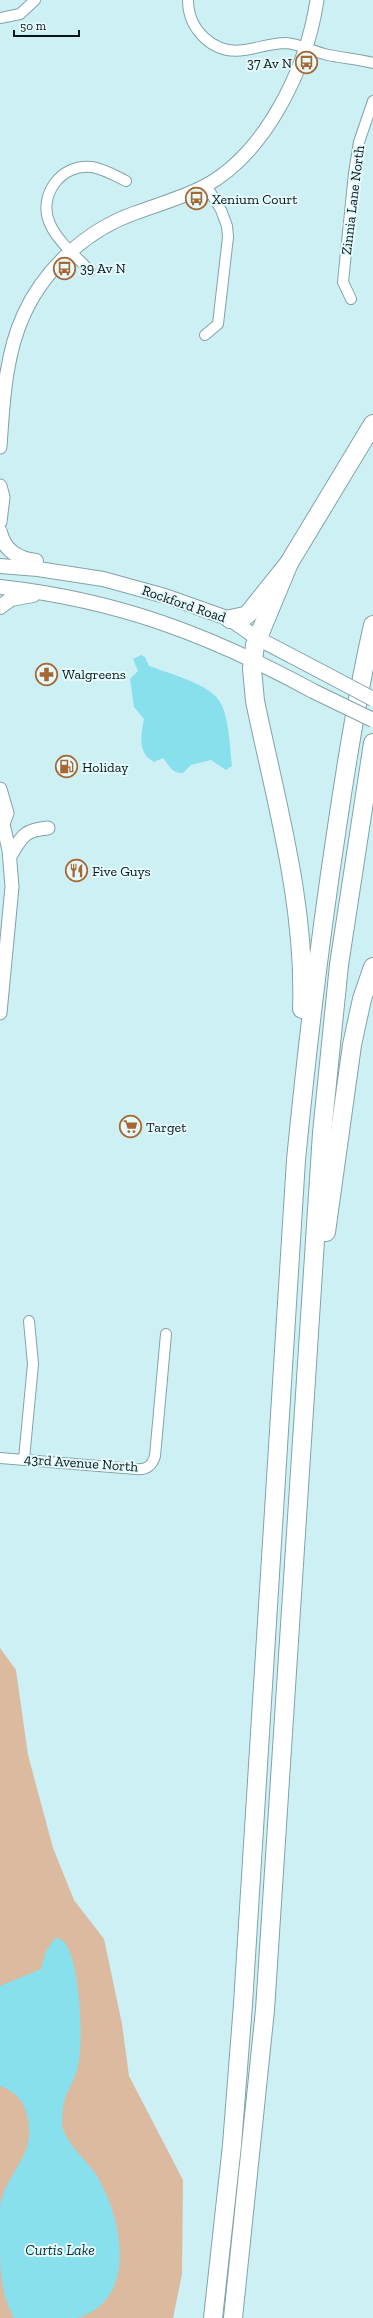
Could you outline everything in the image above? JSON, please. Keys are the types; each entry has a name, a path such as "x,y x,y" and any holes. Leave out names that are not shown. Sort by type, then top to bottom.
{"highway":[{"path":"230,619 245,616 249,613 288,563 373,424"},
{"path":"288,563 257,638 252,659 256,701 294,894 300,941 302,992 299,1125"},
{"path":"213,2318 232,2145 241,2027 299,1125 308,1034 326,902 359,686 373,625"},
{"path":"233,2318 265,2010 322,1133 339,965 373,743"},
{"path":"310,1308 319,1288 352,1045 362,999 373,967"}],"main road":[{"path":"0,532 4,543 18,557 117,575 136,580 148,590"},
{"name":"Rockford Road","path":"0,566 72,574 148,590 230,619 257,638 373,699"},
{"name":"Rockford Road","path":"0,588 61,596 104,605 160,621 199,635 252,659 373,720"},
{"path":"0,607 19,597 61,596"}],"street":[{"path":"188,0 192,21 198,32 213,44 231,51 244,50 272,43 288,43 327,55 373,63"},
{"path":"0,447 9,360 15,337 24,314 52,270 72,251 108,224 135,213 175,200 206,185 238,160 267,126 289,87 305,48 317,0"},
{"path":"0,18 20,14 33,3"},
{"name":"Zinnia Lane North","path":"350,299 343,282 354,181 359,142 373,101"},
{"path":"90,271 56,234 49,224 46,212 47,200 51,189 58,178 69,171 81,167 93,167 126,181"},
{"path":"205,335 218,324 228,237 225,218 206,185"},
{"path":"0,486 3,497 0,522"},
{"path":"0,789 7,813 2,823 10,856 12,886 0,1013"},
{"path":"10,856 26,833 32,830 48,828"},
{"path":"24,1459 32,1364 29,1320"},
{"name":"43rd Avenue North","path":"0,1458 143,1470 153,1462 155,1456 166,1334"}],"shaded area":[{"path":"0,1648 16,1670 28,1755 53,1848 74,1900 104,1939 122,2024 129,2076 183,2180 182,2274 173,2318 0,2318"}],"water":[{"path":"141,655 145,657 149,666 198,685 215,696 220,702 223,708 229,733 232,766 226,770 211,760 191,765 183,773 179,773 173,771 163,758 154,762 145,754 141,737 144,719 134,707 130,679 138,671 133,659"},
{"name":"Curtis Lake","path":"56,1937 64,1942 74,1965 79,2001 81,2039 78,2066 63,2107 63,2129 75,2149 95,2173 112,2210 118,2232 120,2254 118,2275 110,2293 97,2308 77,2318 14,2318 3,2289 0,2260 0,2208 7,2184 24,2154 28,2143 29,2130 27,2115 21,2100 10,2091 0,2086 0,1986 41,1969 46,1951"}],"place":[{"name":"37 Av N","path":"307,63"},
{"name":"Xenium Court","path":"196,199"},
{"name":"39 Av N","path":"64,268"},
{"name":"Walgreens","path":"47,674"},
{"name":"Holiday","path":"67,767"},
{"name":"Five Guys","path":"76,871"},
{"name":"Target","path":"130,1127"}]}
